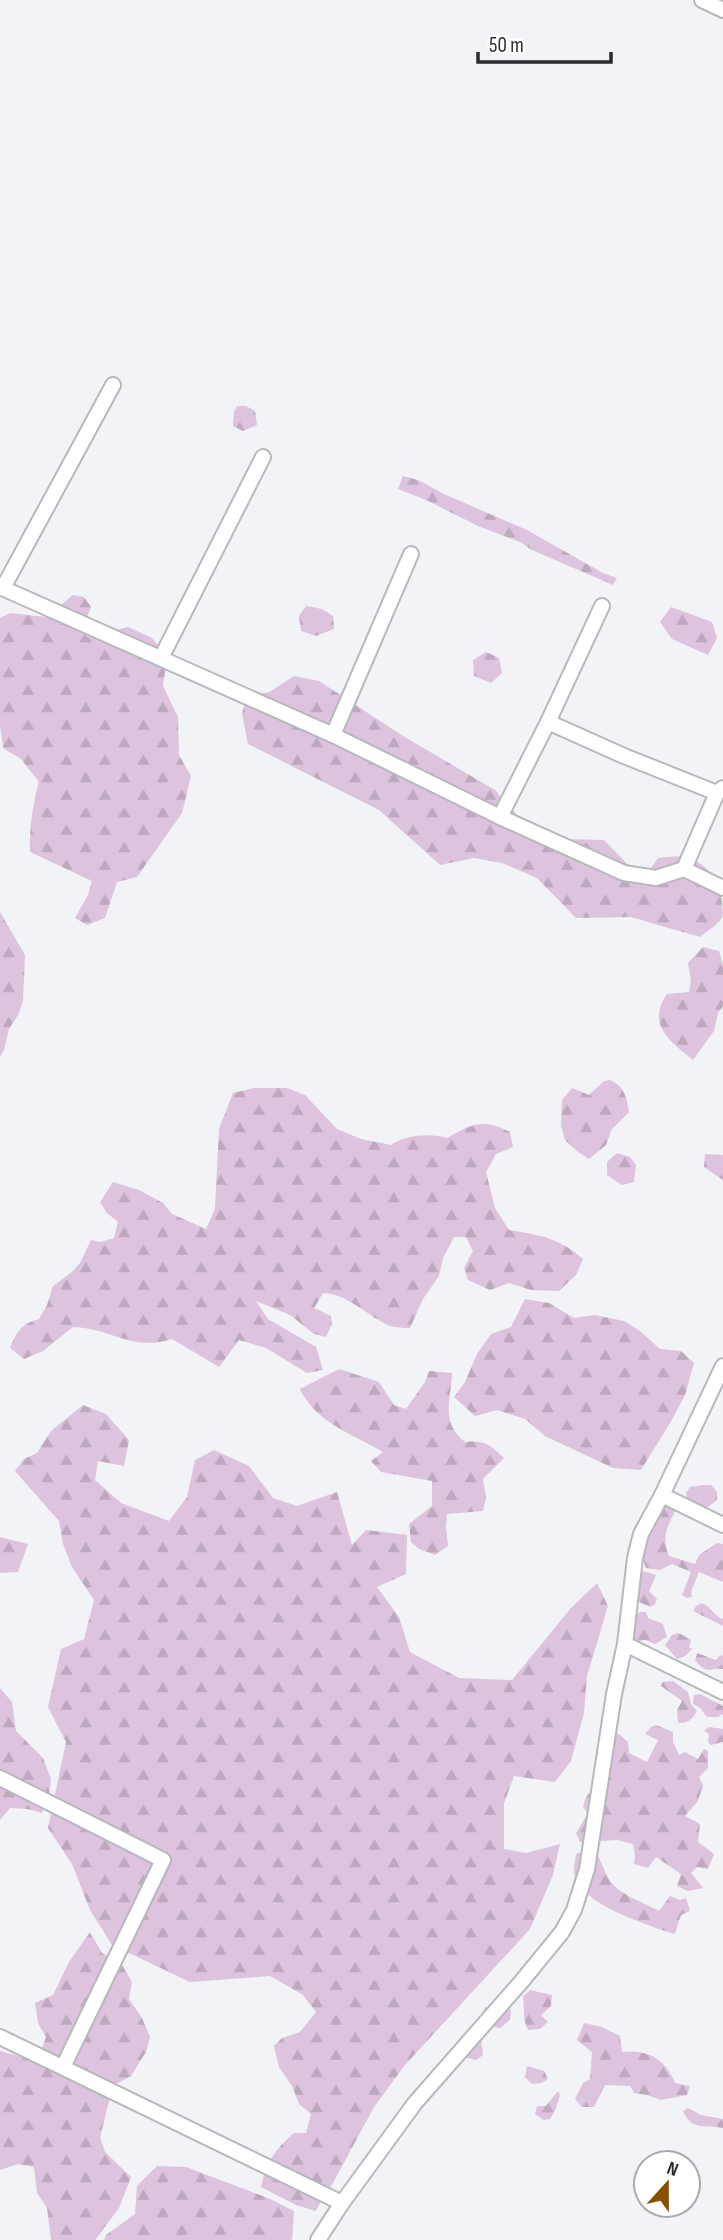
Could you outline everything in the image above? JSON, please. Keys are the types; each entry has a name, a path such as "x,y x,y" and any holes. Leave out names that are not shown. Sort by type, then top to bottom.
{"street":[{"path":"702,0 723,10"},
{"path":"113,385 2,588 333,735 500,817 624,873 656,878 684,869 723,888"},
{"path":"161,658 263,457"},
{"path":"333,735 411,554"},
{"path":"500,817 602,606"},
{"path":"548,722 624,756 720,791 684,869"},
{"path":"318,2240 415,2103 538,1962 562,1932 574,1910 587,1869 614,1694 625,1644 635,1558 641,1534 723,1366"},
{"path":"662,1495 723,1525"},
{"path":"625,1644 723,1692"},
{"path":"0,1778 162,1857 163,1860 63,2067"},
{"path":"0,2036 342,2203"}],"green space":[{"path":"237,406 246,406 255,411 257,425 243,431 233,426"},
{"path":"403,476 418,480 527,530 603,573 617,578 613,585 398,489"},
{"path":"73,595 84,597 91,607 84,625 87,637 128,627 152,638 167,657 163,686 178,717 179,755 191,776 182,813 137,877 117,882 105,918 87,925 75,918 88,895 92,881 30,852 32,817 39,782 21,759 3,748 0,725 0,618 10,613 46,617"},
{"path":"306,606 322,609 333,616 334,629 316,636 301,631 299,616"},
{"path":"671,607 712,622 717,638 708,655 672,639 660,622"},
{"path":"486,652 499,658 502,673 491,683 474,676 473,660"},
{"path":"294,676 319,681 403,736 495,790 518,816 548,834 568,839 604,840 634,871 645,876 658,858 683,857 699,863 711,874 719,888 723,915 700,937 631,917 576,918 537,878 502,863 474,858 440,865 379,810 248,744 242,714 246,699 271,691"},
{"path":"0,912 25,955 23,1001 9,1029 0,1057"},
{"path":"703,947 719,951 723,964 723,1006 718,1013 714,1031 693,1060 669,1039 660,1023 659,1015 667,994 689,992 691,981 688,963"},
{"path":"610,1080 619,1085 624,1093 629,1112 612,1129 606,1145 589,1159 565,1140 561,1125 562,1100 572,1088 589,1095 604,1081"},
{"path":"254,1088 287,1088 305,1095 337,1129 361,1139 391,1145 418,1136 447,1138 471,1126 485,1124 510,1132 513,1147 496,1154 486,1172 495,1208 509,1230 557,1242 583,1259 576,1275 559,1291 531,1290 509,1283 490,1290 468,1280 464,1268 473,1251 466,1237 454,1237 443,1258 439,1276 423,1299 410,1328 390,1326 341,1297 323,1293 314,1308 331,1316 332,1324 326,1337 314,1334 290,1315 256,1301 268,1319 316,1347 323,1370 307,1373 266,1348 239,1340 219,1367 172,1339 145,1343 87,1328 73,1327 43,1351 24,1359 10,1348 20,1329 39,1319 53,1286 80,1263 91,1240 100,1242 114,1238 118,1222 107,1213 100,1202 113,1182 139,1190 163,1203 172,1214 206,1229 215,1209 219,1129 233,1093"},
{"path":"617,1153 630,1157 636,1165 634,1182 622,1185 607,1175 607,1162"},
{"path":"705,1154 723,1155 723,1180 704,1167"},
{"path":"525,1299 549,1303 574,1318 595,1315 624,1321 660,1349 681,1351 694,1363 685,1395 641,1470 613,1468 545,1436 525,1419 497,1410 475,1416 454,1397 491,1334 511,1327"},
{"path":"339,1369 379,1382 394,1405 406,1409 425,1382 429,1371 452,1373 449,1410 452,1427 465,1442 487,1444 504,1458 483,1479 486,1497 483,1511 447,1514 448,1546 435,1555 419,1549 411,1542 409,1524 432,1506 432,1481 381,1472 371,1461 383,1452 325,1419 307,1401 300,1389"},
{"path":"83,1405 106,1414 129,1440 124,1466 98,1461 95,1480 121,1503 169,1521 187,1497 195,1460 214,1450 249,1466 273,1498 297,1506 337,1492 352,1545 366,1530 407,1535 406,1574 377,1587 399,1617 410,1652 459,1678 512,1680 571,1608 597,1583 608,1606 587,1676 584,1713 571,1761 555,1782 514,1776 504,1803 504,1849 526,1853 560,1844 553,1875 530,1929 405,2065 374,2107 315,2211 296,2205 261,2187 272,2157 294,2133 306,2133 311,2114 299,2104 292,2086 279,2067 274,2046 282,2038 300,2032 316,2012 303,1995 270,1976 190,1982 112,1945 90,1910 72,1864 48,1828 66,1742 48,1707 61,1649 84,1639 94,1600 72,1567 63,1544 59,1521 15,1471 24,1459 37,1453 51,1431"},
{"path":"711,1485 717,1492 717,1500 708,1507 688,1502 686,1493 690,1487"},
{"path":"664,1503 672,1504 675,1511 665,1538 669,1556 695,1564 699,1555 717,1543 723,1544 723,1582 699,1572 691,1592 692,1597 687,1598 682,1595 691,1572 672,1564 660,1570 646,1568 644,1546 655,1528 654,1512"},
{"path":"0,1537 28,1544 18,1572 0,1573"},
{"path":"643,1571 656,1575 649,1591 657,1599 650,1607 637,1601 635,1592"},
{"path":"702,1603 723,1619 723,1626 693,1611"},
{"path":"640,1612 646,1612 648,1618 663,1624 667,1637 655,1644 645,1640 634,1642 626,1634 629,1619"},
{"path":"679,1633 691,1640 689,1647 692,1649 677,1659 665,1645 672,1635"},
{"path":"697,1653 716,1660 720,1655 723,1656 723,1669 703,1668 695,1660"},
{"path":"673,1681 688,1692 691,1704 697,1711 691,1719 684,1722 678,1723 677,1710 682,1701 661,1686 662,1682"},
{"path":"0,1688 12,1702 16,1731 43,1758 51,1779 49,1796 42,1813 10,1808 0,1820"},
{"path":"700,1694 723,1706 723,1714 707,1717 693,1704 694,1695"},
{"path":"656,1725 673,1732 673,1742 679,1755 685,1752 698,1759 704,1749 708,1751 708,1768 699,1777 703,1785 698,1801 685,1816 700,1824 698,1842 714,1854 708,1869 697,1867 691,1873 703,1888 688,1891 677,1886 681,1874 656,1857 648,1868 634,1864 633,1844 617,1840 580,1842 576,1833 588,1813 583,1807 586,1797 595,1787 608,1731 619,1734 628,1742 629,1753 647,1762 658,1740 645,1734"},
{"path":"709,1727 723,1729 723,1742 711,1745 708,1742 709,1734 704,1731"},
{"path":"584,1851 596,1852 608,1878 618,1889 659,1911 670,1896 680,1900 686,1898 690,1911 681,1915 675,1934 619,1913 590,1897 574,1875 576,1854"},
{"path":"90,1932 102,1953 122,1965 132,1982 129,1999 142,2018 150,2037 146,2052 131,2076 113,2086 100,2137 105,2152 131,2177 119,2208 95,2240 51,2240 47,2208 37,2193 34,2167 18,2164 0,2170 0,2051 29,2059 41,2051 46,2037 38,2023 35,2003 53,1995 69,1962"},
{"path":"530,1990 552,1995 551,2006 541,2015 548,2022 540,2029 528,2030 525,2021 523,1997"},
{"path":"501,2006 511,2010 510,2020 500,2028 489,2026 482,2015 485,2007"},
{"path":"584,2023 602,2027 620,2036 622,2052 640,2052 654,2057 666,2068 675,2083 690,2086 687,2095 661,2100 634,2093 630,2086 605,2085 594,2107 582,2107 575,2099 583,2083 590,2079 592,2052 577,2040"},
{"path":"476,2035 481,2039 483,2055 476,2060 464,2057"},
{"path":"527,2066 544,2071 548,2079 532,2084 525,2077"},
{"path":"558,2091 560,2095 556,2109 550,2119 544,2120 535,2114 537,2106 546,2106"},
{"path":"688,2108 701,2115 723,2119 723,2128 695,2125 683,2111"},
{"path":"157,2166 186,2167 268,2198 294,2211 292,2240 104,2240 106,2235 135,2214 137,2186"}]}
